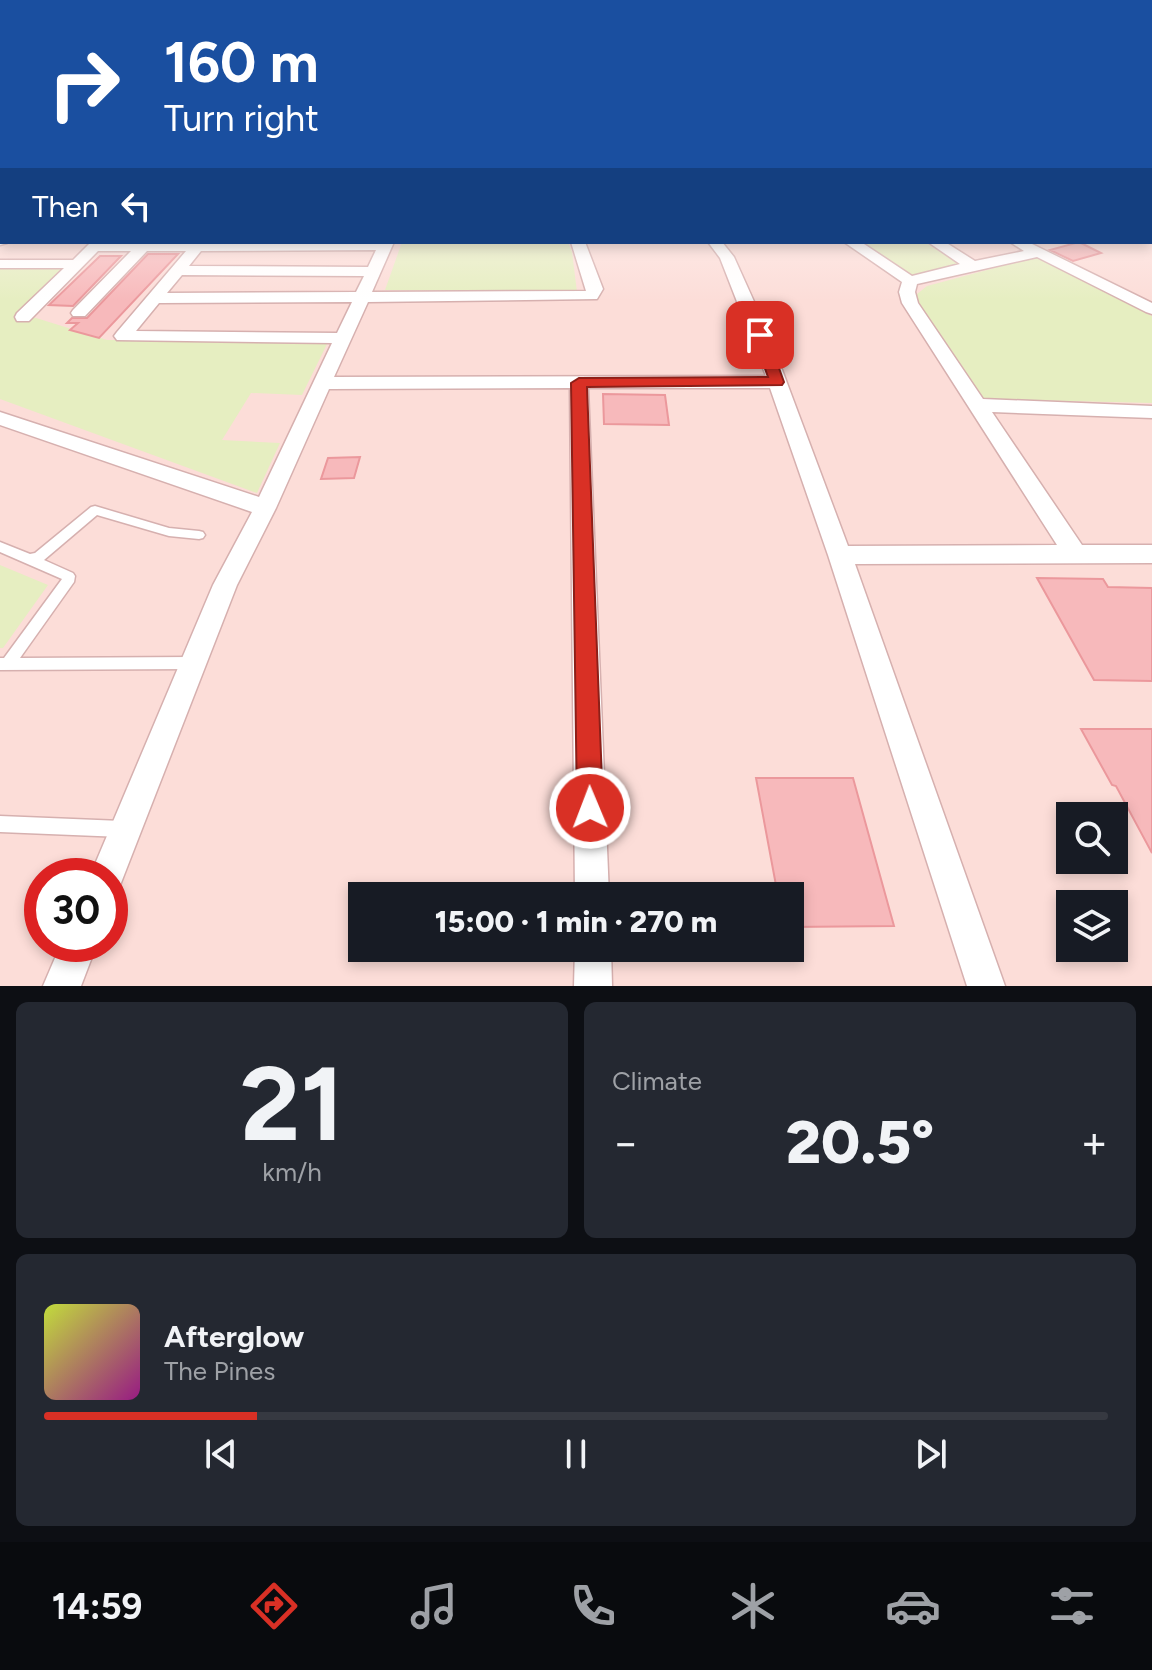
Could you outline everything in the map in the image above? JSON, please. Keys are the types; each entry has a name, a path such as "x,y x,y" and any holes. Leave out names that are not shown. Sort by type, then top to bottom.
{"street":[{"path":"23,317 96,244 386,244 265,508 225,585 114,858"},
{"path":"199,244 123,336 345,338"},
{"path":"154,298 591,296 595,289 579,244"},
{"path":"717,244 727,257 777,382 840,555 986,986"},
{"path":"854,244 910,281 1037,253"},
{"path":"938,244 973,266"},
{"path":"1021,244 1152,309"},
{"path":"79,313 144,246"},
{"path":"0,264 76,264"},
{"path":"177,270 374,272"},
{"path":"910,281 907,292 910,303 1075,553"},
{"path":"322,383 777,382"},
{"path":"579,383 592,882"},
{"path":"980,405 1152,412"},
{"path":"0,418 265,508"},
{"path":"840,555 1152,554"},
{"path":"62,986 72,962"},
{"path":"593,962 593,986"}],"lane":[{"path":"30,559 48,551 95,510 169,532 199,535"},
{"path":"0,547 69,576 68,582 3,664"},
{"path":"3,664 193,663"},
{"path":"0,824 126,829"}],"shaded area":[{"path":"0,244 1152,244 1152,986 0,986"}],"green space":[{"path":"401,244 569,244 577,292 385,290"},
{"path":"865,244 928,244 964,267 912,278"},
{"path":"1039,256 1152,316 1152,403 983,399 912,298 927,286"},
{"path":"0,265 64,266 20,313 107,340 329,340 302,395 251,393 222,440 280,443 257,493 0,399"},
{"path":"0,565 48,585 3,648 0,648"}],"building":[{"path":"1083,244 1101,253 1073,261 1050,250"},
{"path":"148,254 178,254 99,338 70,330 78,323 67,323 72,318 87,318"},
{"path":"100,256 121,256 73,306 49,305"},
{"path":"603,394 665,395 669,425 604,424"},
{"path":"360,457 354,478 321,479 328,458"},
{"path":"1037,578 1103,579 1108,587 1152,588 1152,681 1094,680"},
{"path":"1081,729 1152,729 1152,853 1128,808 1128,802 1125,802 1116,786 1112,785"},
{"path":"756,778 853,778 894,926 804,927 804,882 775,882"}],"route":[{"path":"590,808 579,383 777,382 760,335"}]}
